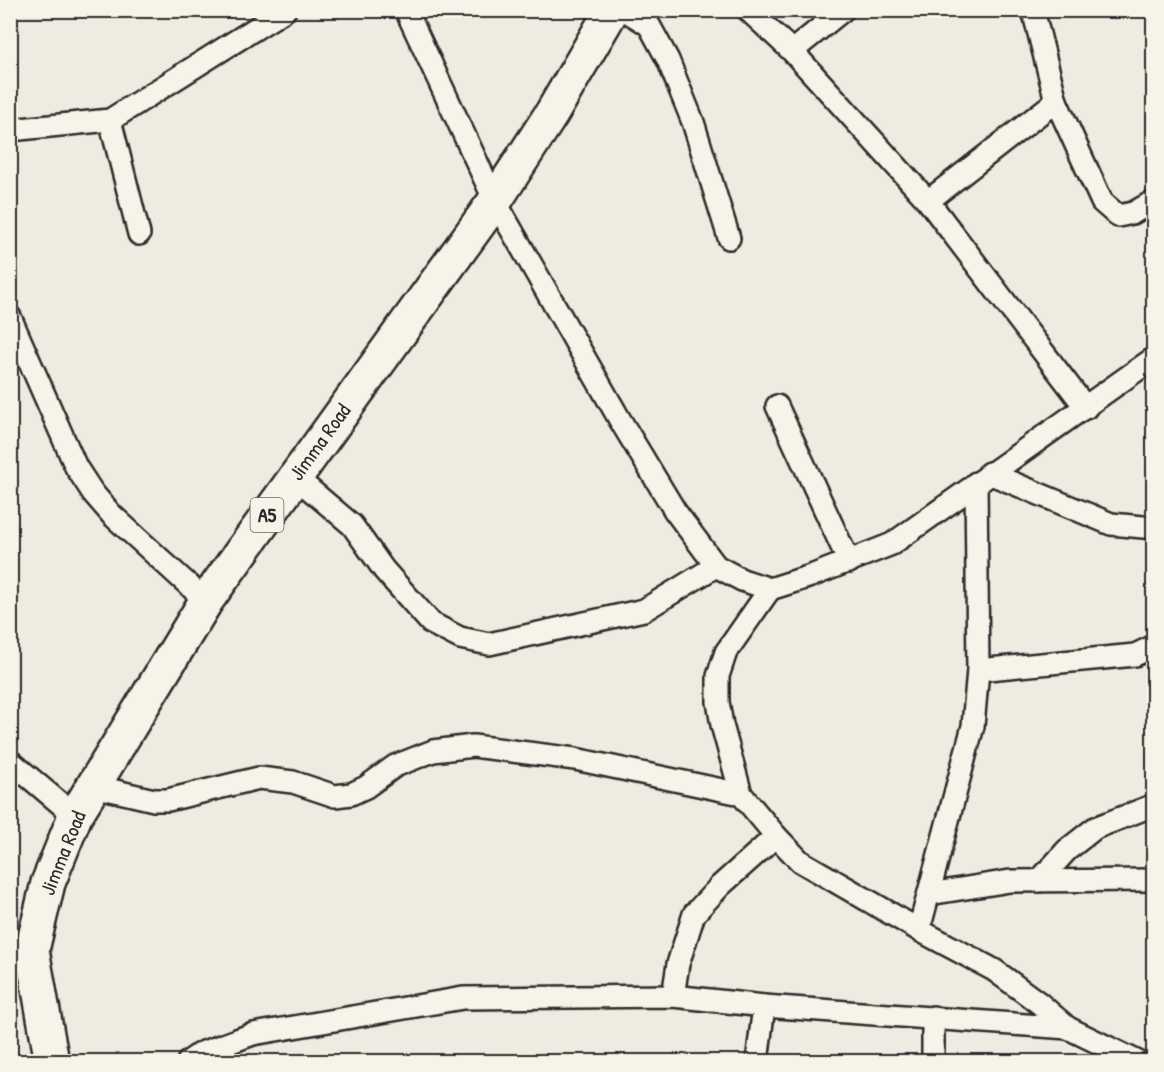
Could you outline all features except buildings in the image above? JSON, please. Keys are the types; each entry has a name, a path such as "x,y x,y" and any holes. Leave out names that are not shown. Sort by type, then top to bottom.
{"highway":[{"name":"Jimma Road","path":"52,1062 21,951 75,816 206,601 294,476 495,201 552,113 612,10"}],"street":[{"path":"10,130 110,120 285,10"},
{"path":"406,10 495,201 675,511 716,566 742,580 770,588 849,562 892,543 1154,358"},
{"path":"625,10 649,25 668,60 693,122 729,238"},
{"path":"748,10 792,51 928,201 1086,408"},
{"path":"792,51 843,10"},
{"path":"1034,10 1056,101 1102,202 1118,216 1133,213 1154,201"},
{"path":"928,201 1056,101"},
{"path":"110,120 139,234"},
{"path":"10,317 76,467 112,515 206,601"},
{"path":"777,406 849,562"},
{"path":"294,476 352,525 384,570 431,622 460,638 489,644 644,610 716,566"},
{"path":"983,478 1111,524 1154,528"},
{"path":"920,930 973,726 978,670 983,478"},
{"path":"770,588 726,652 718,676 718,702 741,794 800,861 994,970 1040,1003 1068,1028 1138,1062"},
{"path":"978,670 1135,655 1154,646"},
{"path":"94,786 154,800 168,800 259,778 293,782 334,796 351,794 366,787 395,766 433,751 473,746 575,759 741,794"},
{"path":"10,761 75,816"},
{"path":"1039,881 1067,850 1095,828 1154,805"},
{"path":"673,996 678,964 694,914 720,886 776,836"},
{"path":"929,894 1010,881 1154,880"},
{"path":"188,1062 201,1053 253,1034 463,998 673,996 764,1006 1068,1028"},
{"path":"757,1062 764,1006"},
{"path":"933,1017 933,1062"}]}
